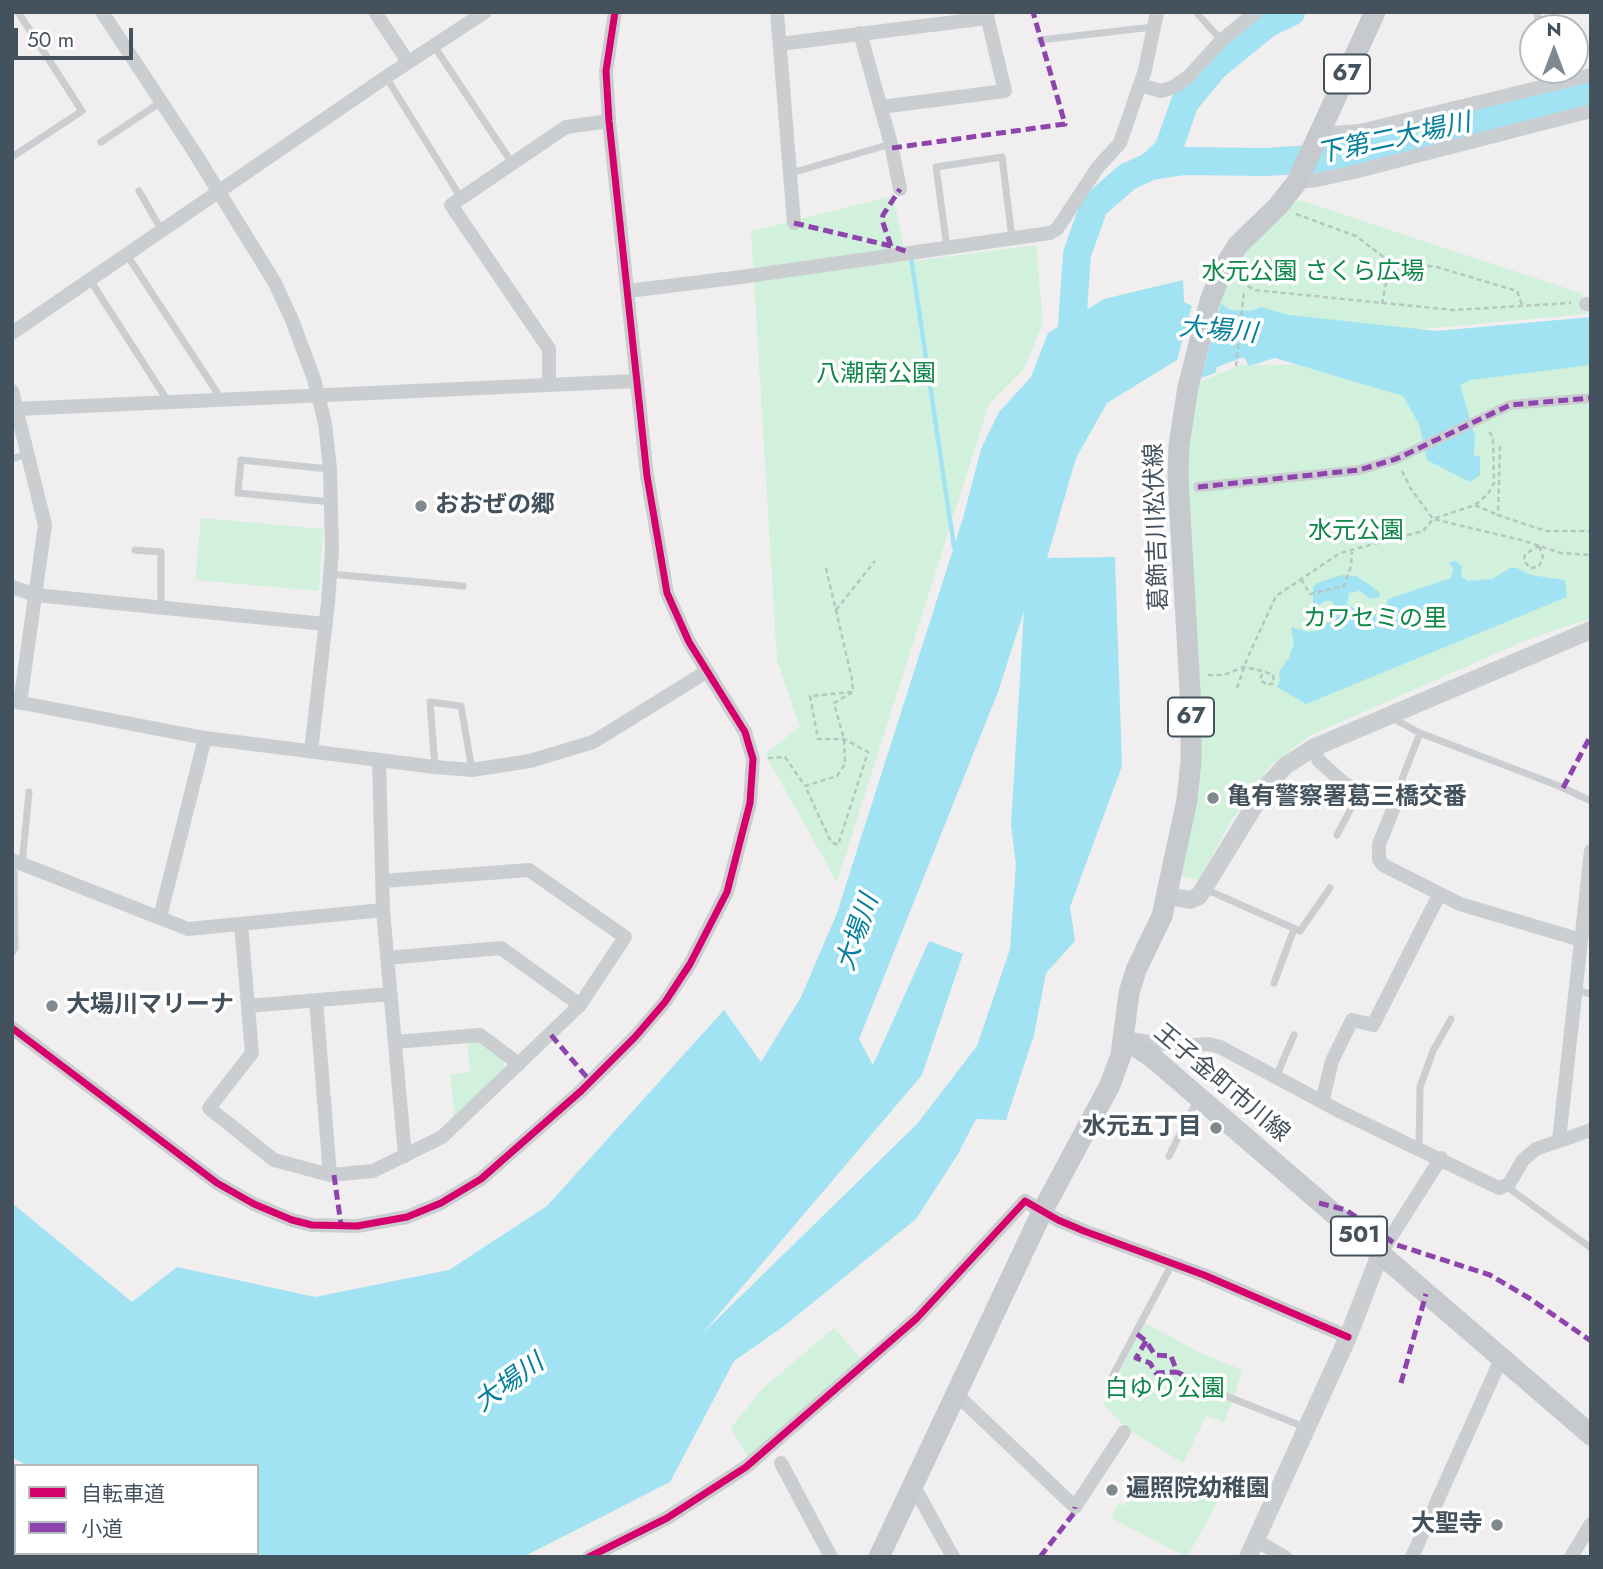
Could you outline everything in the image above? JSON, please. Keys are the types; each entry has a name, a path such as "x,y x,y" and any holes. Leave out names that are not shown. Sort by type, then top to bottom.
{"main road":[{"name":"葛飾吉川松伏線","path":"1124,1038 1126,1007 1136,970 1162,916 1168,896 1187,800 1191,761 1188,639 1178,478 1179,445 1188,387 1210,301 1223,268 1238,245 1278,206 1301,175 1375,12"},
{"name":"王子金町市川線","path":"879,1557 1043,1210 1110,1085 1124,1038 1153,1058 1591,1436"}],"street":[{"path":"102,12 194,150 275,283 305,351 318,397 325,423 332,502 325,624 311,752"},
{"path":"375,12 408,62"},
{"path":"12,333 485,12"},
{"path":"12,1028 218,1183 254,1204 292,1220 312,1225 357,1226 407,1217 441,1203 481,1178 581,1091 635,1037 665,1002 691,964 727,892 750,803 753,759 745,732 706,672 667,593 647,476 609,121 606,71 615,12"},
{"path":"776,12 794,223"},
{"path":"628,291 1050,233 1057,229 1098,167 1120,143 1145,70 1157,12"},
{"path":"1140,85 1161,91 1174,87 1189,76 1222,40 1256,12"},
{"path":"780,44 986,15 1005,91 881,107"},
{"path":"860,33 891,144 900,189"},
{"path":"1319,135 1360,131 1520,84"},
{"path":"1301,175 1317,180 1354,172 1591,111"},
{"path":"549,384 549,349 451,205 566,127 609,121"},
{"path":"17,409 636,381"},
{"path":"12,391 17,409 19,456 45,525 36,595 16,702 205,738 379,761 472,770 509,766 593,742 706,672"},
{"path":"1198,486 1359,470 1396,459 1510,405 1591,398"},
{"path":"12,587 36,595 325,624"},
{"path":"1168,896 1190,900 1199,896 1266,786 1285,766 1313,748 1591,630"},
{"path":"160,917 205,738"},
{"path":"1313,748 1319,761 1345,784 1398,799 1379,844 1378,859 1383,865 1460,904 1581,940"},
{"path":"379,761 383,910 405,1156"},
{"path":"1559,1140 1581,940 1587,915 1591,851"},
{"path":"16,862 188,929 383,910"},
{"path":"241,924 252,1053 209,1108 274,1160 330,1175 373,1171 442,1138 580,1005 625,937 529,870 383,881"},
{"path":"1322,1102 1332,1061 1352,1020 1373,1026 1439,895"},
{"path":"387,958 500,947 580,1005"},
{"path":"248,1006 390,994"},
{"path":"316,1000 330,1175"},
{"path":"395,1042 480,1035 519,1064"},
{"path":"1124,1038 1181,1046 1209,1044 1220,1047 1322,1102 1499,1188 1509,1184 1523,1160 1536,1149 1591,1130"},
{"path":"1285,1557 1251,1549 1348,1337 1380,1254 1441,1158"},
{"path":"597,1555 667,1518 746,1466 917,1318 1025,1201 1084,1231 1172,1264 1348,1337"},
{"path":"1412,1557 1501,1359"},
{"path":"956,1394 1075,1507 1124,1432"},
{"path":"781,1463 831,1557"},
{"path":"913,1485 953,1557"},
{"path":"1571,1557 1591,1524"}],"lane":[{"path":"12,156 82,111 18,12"},
{"path":"1196,12 1222,40"},
{"path":"1040,40 1153,27"},
{"path":"434,47 512,163"},
{"path":"386,77 461,198"},
{"path":"102,142 161,102"},
{"path":"790,173 891,144"},
{"path":"947,247 936,167 1002,157 1013,238"},
{"path":"139,191 162,231"},
{"path":"127,255 223,400"},
{"path":"90,280 169,403"},
{"path":"330,469 241,460 238,493 332,502"},
{"path":"135,550 161,552 161,607"},
{"path":"329,574 463,586"},
{"path":"435,767 430,702 461,706 472,770"},
{"path":"1387,715 1420,733 1559,786 1591,801"},
{"path":"1398,799 1397,792 1420,733"},
{"path":"1338,835 1361,790"},
{"path":"12,953 15,948 16,862 29,792"},
{"path":"1204,889 1300,931 1330,888"},
{"path":"1274,983 1294,929"},
{"path":"1576,990 1591,994"},
{"path":"1419,1148 1420,1087 1433,1051 1451,1019"},
{"path":"1276,1077 1294,1034"},
{"path":"1169,1156 1198,1097"},
{"path":"1506,1186 1591,1248"},
{"path":"1112,1377 1172,1264"},
{"path":"1226,1396 1308,1428"}],"path":[{"path":"1296,214 1356,236 1390,262 1437,267 1517,291 1522,305"},
{"path":"1382,303 1390,262"},
{"path":"1248,286 1254,290 1453,310 1589,301"},
{"path":"1236,366 1244,292"},
{"path":"1237,688 1276,596 1340,553 1423,531 1433,519 1475,505 1488,494 1494,483 1493,438"},
{"path":"1498,515 1500,446"},
{"path":"1396,459 1410,489 1433,519 1560,553 1591,555"},
{"path":"1475,505 1546,531 1591,531"},
{"path":"1539,546 1544,557 1539,567 1530,568 1524,561 1525,554 1539,546"},
{"path":"1301,579 1310,594 1344,586 1351,566 1352,550"},
{"path":"836,610 875,561"},
{"path":"825,568 854,693"},
{"path":"1205,675 1224,675 1244,667 1262,671"},
{"path":"806,786 837,776 845,765 844,739 834,703 854,693"},
{"path":"753,759 785,757 806,786 831,842 838,845 868,752 844,739 818,739 810,696 854,693"}],"green space":[{"name":"八潮南公園","path":"893,196 907,262 1036,245 1043,323 1024,369 989,404 837,882 765,754 800,727 777,660 751,231"},
{"name":"水元公園 さくら広場","path":"1300,200 1581,293 1586,314 1204,349 1219,287 1246,249 1283,208"},
{"name":"水元公園","path":"1591,363 1591,618 1524,641 1309,736 1270,766 1229,824 1199,880 1180,876 1183,463 1197,383 1241,365"},
{"path":"201,518 323,529 319,591 195,580"},
{"path":"477,1039 504,1061 504,1070 455,1118 450,1075 470,1072 467,1040"},
{"name":"白ゆり公園","path":"1145,1323 1201,1353 1242,1370 1224,1422 1206,1416 1183,1463 1126,1428 1103,1404"},
{"path":"834,1328 862,1360 748,1458 731,1428 762,1389"},
{"path":"1140,1475 1187,1504 1202,1482 1221,1496 1187,1557 1111,1518 1118,1503 1124,1506"}],"water":[{"name":"大場川","path":"1183,280 1184,302 1192,306 1177,360 1107,403 1076,458 1047,558 1115,557 1122,766 1070,907 1075,941 1046,973 1034,1035 1006,1120 976,1119 958,1154 916,1219 784,1326 734,1361 670,1482 523,1557 182,1557 180,1555 259,1555 259,1464 24,1464 12,1457 12,1203 132,1302 177,1267 315,1297 449,1270 547,1206 724,1010 761,1062 801,997 837,913 963,518 981,449 999,412 1031,377 1048,333 1104,299","holes":["1024,611 1011,825 1016,864 1010,949 977,1046 917,1124 703,1333 922,1075 963,954 929,941 873,1065 859,1039 998,692"]},
{"name":"大場川","path":"1221,304 1230,310 1250,311 1261,307 1289,315 1437,331 1591,317 1591,365 1471,380 1460,385 1475,436 1474,455 1480,457 1480,475 1470,482 1427,460 1419,424 1403,396 1275,358 1249,366 1244,357 1217,367 1215,373 1201,378"},
{"path":"1456,561 1462,567 1461,576 1468,581 1492,579 1510,568 1517,568 1531,575 1565,580 1567,597 1306,704 1277,687 1280,681 1279,671 1289,658 1294,644 1291,627 1308,632 1334,622 1336,607 1331,601 1325,601 1316,608 1313,605 1313,587 1317,583 1342,575 1356,576 1367,583 1379,592 1380,597 1370,599 1360,591 1349,593 1347,604 1368,617 1385,611 1388,599 1451,578 1453,569 1449,562"}],"waterway":[{"name":"下第二大場川","path":"1151,166 1168,150 1185,102 1214,67 1268,23 1291,12"},
{"name":"下第二大場川","path":"1070,355 1077,254 1094,206 1127,177 1151,166 1184,161 1266,162 1341,157 1591,93"},
{"path":"911,257 954,547"}],"marked path":[{"path":"892,148 1065,124 1033,12"},
{"path":"891,246 882,220 900,189"},
{"path":"794,223 908,252"},
{"path":"1198,487 1359,470 1396,459 1510,405 1591,398"},
{"path":"1563,788 1591,735"},
{"path":"551,1035 591,1082"},
{"path":"334,1175 341,1225"},
{"path":"1319,1203 1346,1210 1397,1245 1490,1275 1591,1341"},
{"path":"1401,1383 1426,1294"},
{"path":"1137,1334 1146,1341 1155,1355 1171,1356 1177,1372 1226,1396"},
{"path":"1146,1341 1136,1358 1150,1363 1156,1373 1177,1372"},
{"path":"1040,1557 1074,1513 1075,1507"}],"cycle path":[{"path":"12,1028 217,1183 254,1204 292,1220 312,1225 357,1226 407,1217 441,1203 481,1179 581,1091 635,1037 665,1002 690,964 727,892 750,803 753,759 745,732 689,642 667,593 647,476 609,121 606,71 615,12"},
{"path":"589,1557 667,1518 746,1467 917,1318 1025,1201 1084,1231 1204,1275 1348,1337"}],"place":[{"name":"おおぜの郷","path":"421,506"},
{"name":"亀有警察署葛三橋交番","path":"1213,798"},
{"name":"大場川マリーナ","path":"52,1006"},
{"name":"水元五丁目","path":"1216,1128"},
{"name":"遍照院幼稚園","path":"1112,1490"},
{"name":"大聖寺","path":"1497,1525"}],"park label":[{"name":"カワセミの里","path":"1375,620"}]}
